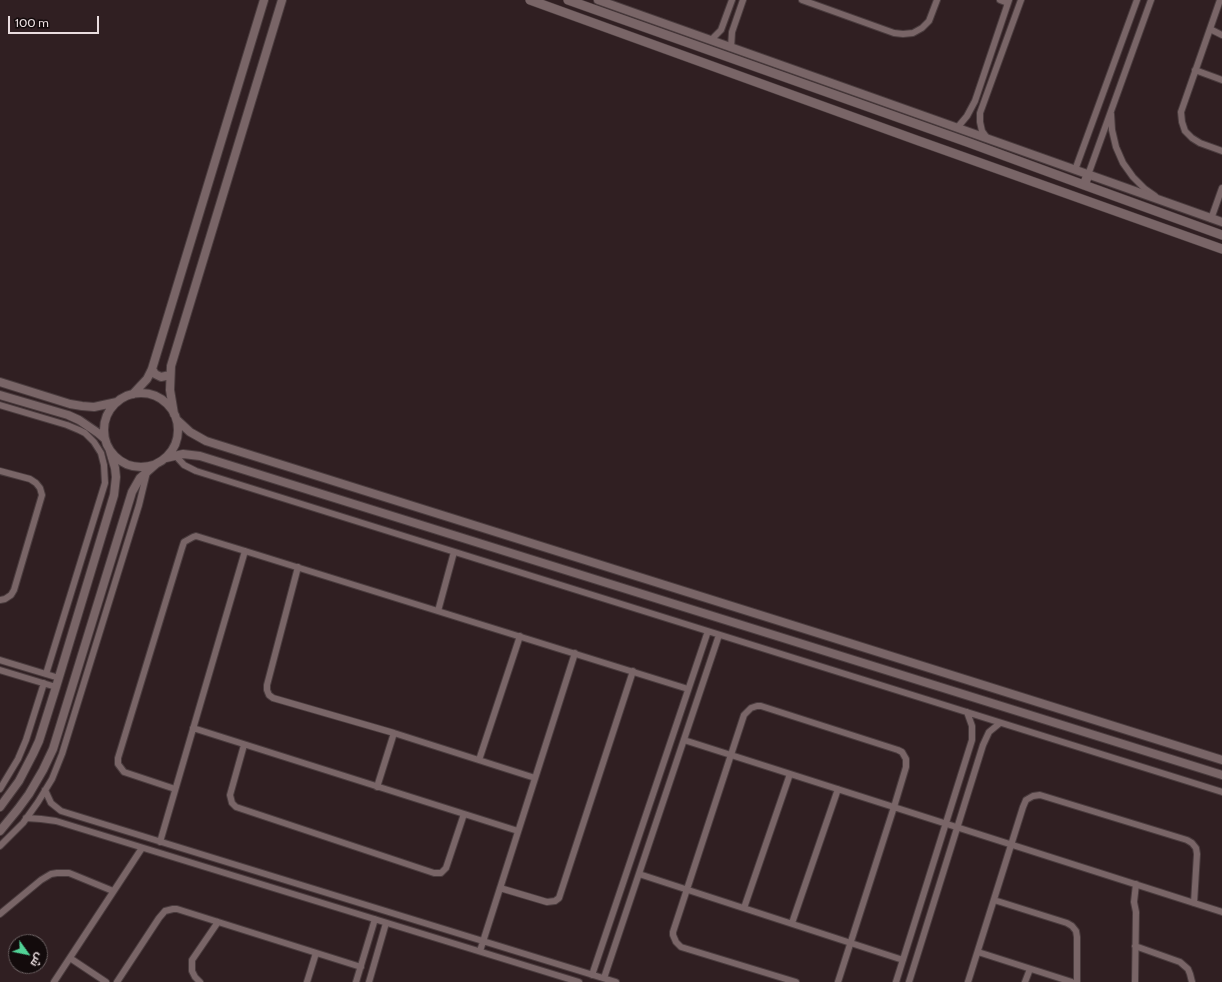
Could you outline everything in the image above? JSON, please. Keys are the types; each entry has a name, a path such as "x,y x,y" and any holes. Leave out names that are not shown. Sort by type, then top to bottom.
{"main road":[{"path":"530,0 918,141 1222,249"},
{"path":"568,0 1222,234"},
{"path":"966,142 970,132"},
{"path":"1084,185 1088,175"}],"street":[{"path":"133,394 147,379 152,370 264,0"},
{"path":"166,458 174,447 178,434 170,390 171,366 282,0"},
{"path":"598,0 1222,222"},
{"path":"711,40 721,30 732,0"},
{"path":"731,48 732,32 742,0"},
{"path":"802,0 894,33 903,34 913,33 922,28 929,21 937,0"},
{"path":"957,128 967,116 975,101 1009,2 1000,0"},
{"path":"987,138 982,131 980,113 1021,0"},
{"path":"1075,170 1137,0"},
{"path":"1088,175 1151,0"},
{"path":"1220,0 1181,112 1185,131 1192,138 1200,143 1222,151"},
{"path":"1210,30 1222,35"},
{"path":"1195,70 1222,80"},
{"path":"1110,113 1116,147 1123,163 1133,177 1159,200"},
{"path":"1088,136 1093,141 1100,140"},
{"path":"1211,218 1222,188"},
{"path":"152,370 155,374 161,377 170,375"},
{"path":"0,382 76,405 94,407 118,402"},
{"path":"0,807 11,793 26,768 39,741 114,496 116,482 115,468 105,439 105,423 112,408 122,398 133,394 147,394 160,398 171,408 176,417 190,432 206,441 1222,760"},
{"path":"0,395 80,420 105,439"},
{"path":"0,405 79,430 94,442 101,453 104,465 105,483 46,674"},
{"path":"110,451 127,465 141,467 156,464"},
{"path":"174,455 184,465 196,471 1222,792"},
{"path":"0,831 24,801 43,770 53,749 132,492 140,478 156,464 174,455 200,456 1222,775"},
{"path":"0,471 36,483 40,488 42,495 14,590 6,599 0,600"},
{"path":"0,846 14,833 26,818 45,790 57,767 141,500 147,472"},
{"path":"176,788 124,772 120,767 118,758 183,545 187,540 196,536 688,689"},
{"path":"160,842 245,551"},
{"path":"438,611 454,552"},
{"path":"298,568 267,685 268,693 273,698 394,733 535,778"},
{"path":"592,975 708,631"},
{"path":"604,978 719,635"},
{"path":"478,760 520,636"},
{"path":"480,951 575,654"},
{"path":"0,660 59,678"},
{"path":"0,670 56,687"},
{"path":"500,888 547,902 555,901 559,898 633,672"},
{"path":"0,789 18,759 26,740 44,683"},
{"path":"796,982 685,948 678,945 674,939 673,932 744,715 751,708 757,706 895,748 902,752 906,759 894,807 838,982"},
{"path":"896,982 972,740 972,726 967,712"},
{"path":"909,982 958,827 982,745 989,732 1000,723"},
{"path":"193,728 518,832"},
{"path":"377,787 394,733"},
{"path":"684,740 1222,912"},
{"path":"244,745 230,795 232,804 236,807 434,873 441,873 446,868 464,814"},
{"path":"744,908 790,774"},
{"path":"792,923 838,789"},
{"path":"45,790 51,803 61,812 616,982"},
{"path":"11,793 24,801"},
{"path":"968,982 1024,803 1029,798 1036,795 1187,840 1192,843 1197,851 1194,903"},
{"path":"26,818 56,821 579,982"},
{"path":"54,982 142,848"},
{"path":"0,914 41,880 57,872 69,873 114,891"},
{"path":"639,874 903,960"},
{"path":"1135,982 1136,912 1134,902 1136,884"},
{"path":"994,900 1067,923 1072,926 1076,931 1077,937 1077,982"},
{"path":"117,982 159,918 165,911 173,909 361,967"},
{"path":"356,982 375,919"},
{"path":"200,982 193,974 191,967 192,960 218,922"},
{"path":"368,982 386,923"},
{"path":"1135,946 1180,962 1188,969 1192,982"},
{"path":"978,952 1072,982"},
{"path":"307,982 316,953"},
{"path":"70,958 106,982"},
{"path":"1025,982 1030,969"}]}
